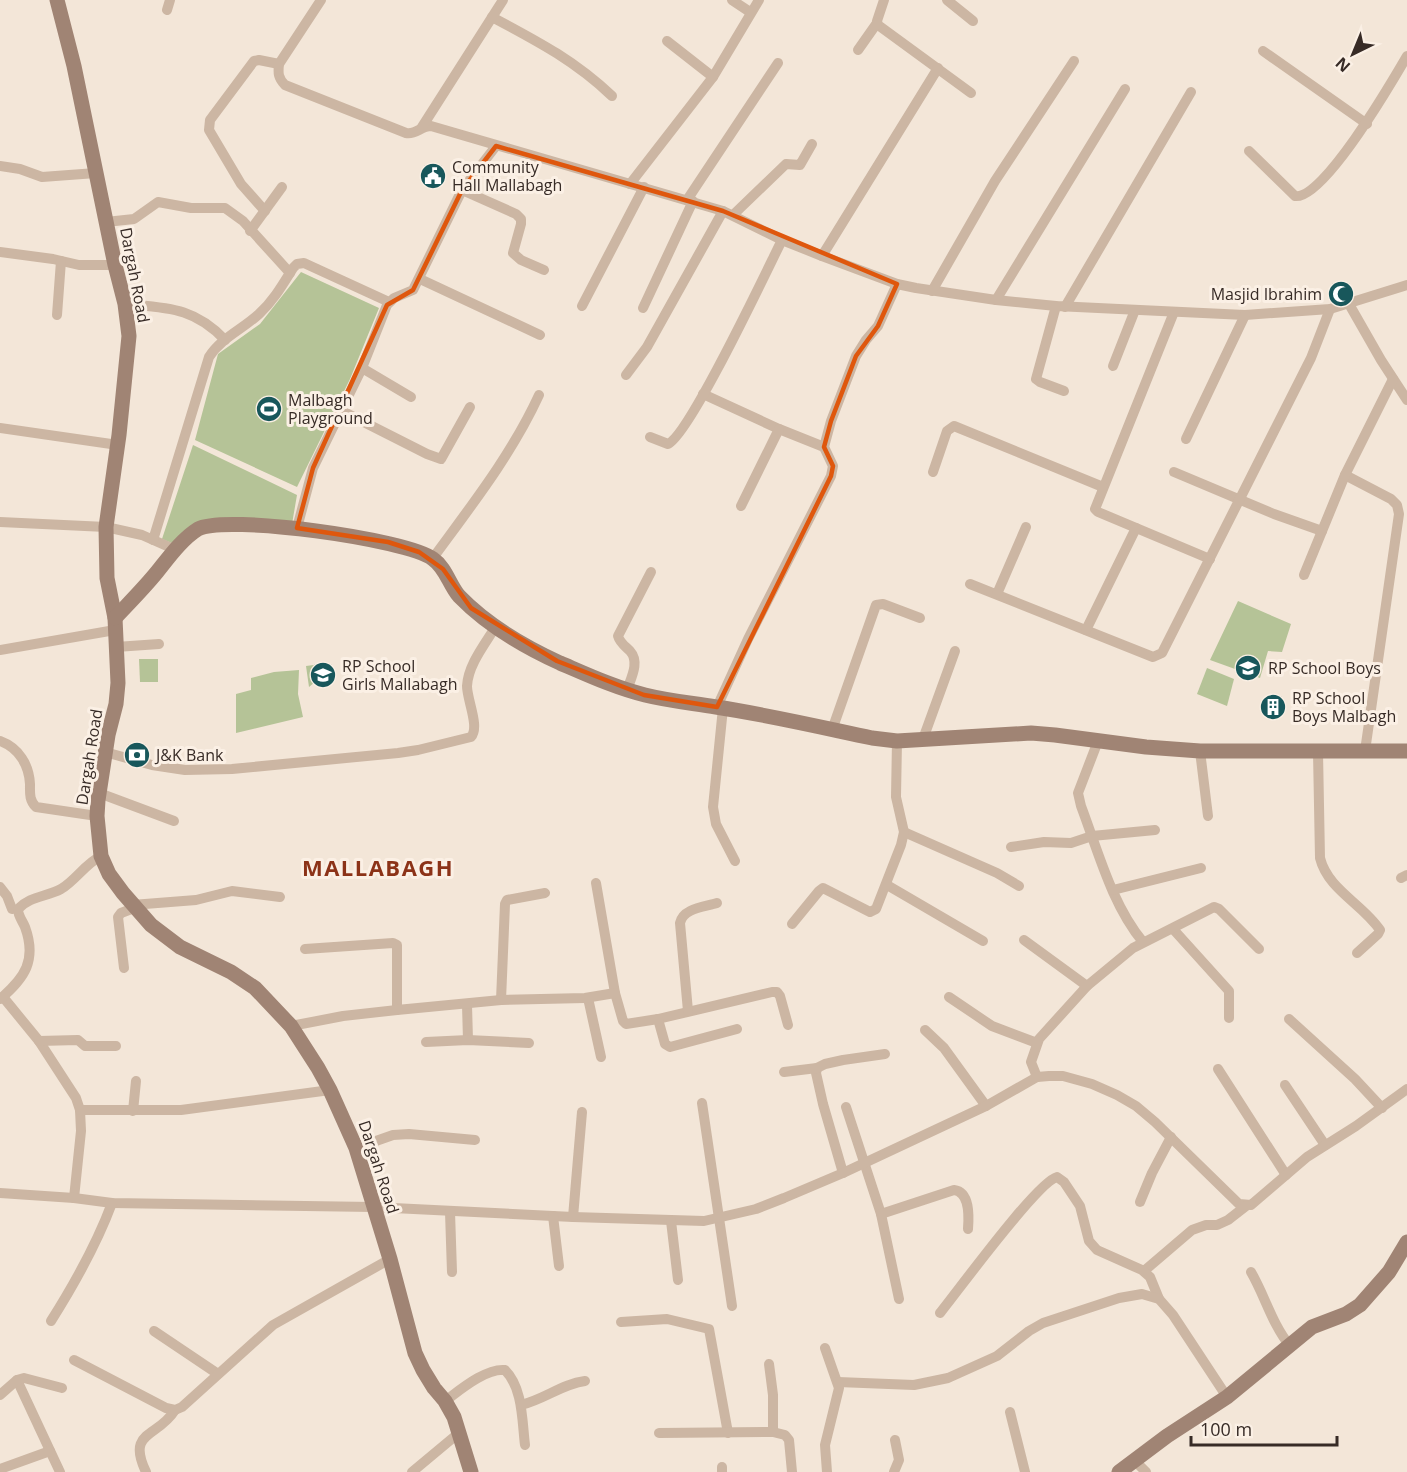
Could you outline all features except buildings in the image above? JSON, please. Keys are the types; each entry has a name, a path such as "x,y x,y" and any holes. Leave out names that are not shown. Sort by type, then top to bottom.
{"street":[{"name":"Dargah Road","path":"57,0 74,66 125,304 129,336 118,445 106,527 107,578 115,624 118,683 99,793 97,816 101,856 109,874 133,907 164,937 231,972 255,988 291,1026 330,1090 356,1148 390,1259 415,1353 434,1388 446,1401 460,1432 471,1472"},
{"path":"321,0 279,64 278,73 285,85 406,133 414,132 422,127 503,0"},
{"path":"732,0 750,12"},
{"path":"630,184 713,77 759,0"},
{"path":"858,50 877,23 884,0"},
{"path":"947,0 973,21"},
{"path":"492,17 550,47 612,96"},
{"path":"877,23 971,93"},
{"path":"667,41 713,77"},
{"path":"1263,51 1367,124"},
{"path":"1249,151 1295,196 1299,197 1322,178 1367,124 1407,56"},
{"path":"265,211 241,184 209,130 209,126 210,120 254,61 279,64"},
{"path":"932,291 995,182 1074,61"},
{"path":"643,308 690,200 778,63"},
{"path":"822,256 938,68"},
{"path":"996,300 1125,89"},
{"path":"1064,391 1036,379 1061,306 1191,92"},
{"path":"422,127 431,126 690,200 728,213 782,240 822,256 897,284 932,291 1061,306 1245,315 1330,309 1407,285"},
{"path":"626,375 647,347 728,213 786,164 800,165 812,144"},
{"path":"297,528 312,468 362,368 389,302 409,293 420,279 462,190 496,146"},
{"path":"0,166 20,169 42,177 96,173"},
{"path":"582,306 644,187"},
{"path":"250,231 282,188"},
{"path":"462,190 506,208 521,219 513,253 515,257 544,270"},
{"path":"106,222 134,219 158,202 191,208 225,208 233,213 290,273"},
{"path":"650,437 668,444 673,441 703,394 782,240"},
{"path":"0,252 79,265 115,265"},
{"path":"57,315 61,261"},
{"path":"153,540 206,366 214,350 260,313 279,292 297,264 304,263 389,302"},
{"path":"420,279 540,335"},
{"path":"735,861 716,824 713,807 720,707 833,470 825,447 831,421 856,356 878,327 897,284"},
{"path":"125,304 178,310 192,315 204,321 225,340"},
{"path":"1348,304 1407,400"},
{"path":"970,584 1154,657 1162,653 1311,358 1330,309"},
{"path":"1113,366 1135,310"},
{"path":"1174,312 1096,506 1098,512 1210,560"},
{"path":"1186,439 1245,315"},
{"path":"362,368 411,397"},
{"path":"1304,574 1345,475 1393,379"},
{"path":"703,394 779,429 825,447"},
{"path":"433,558 505,458 524,428 539,395"},
{"path":"342,411 435,459 441,459 470,407"},
{"path":"933,472 947,431 954,426 1103,487"},
{"path":"0,428 118,445"},
{"path":"741,506 779,429"},
{"path":"1174,472 1239,500 1322,531"},
{"path":"1345,475 1391,499 1397,505 1399,514 1365,751"},
{"path":"0,522 126,530 176,550"},
{"path":"0,652 115,624 176,550 201,527 220,525 297,528 388,542 433,558 442,568 456,593 471,608 496,626 557,661 627,690 670,701 720,707 897,741 1031,733 1200,751 1407,751"},
{"path":"997,594 1026,527"},
{"path":"1086,630 1136,528"},
{"path":"627,690 635,661 634,656 621,644 618,636 651,572"},
{"path":"832,730 876,606 883,604 920,618"},
{"path":"105,752 184,771 232,769 408,752 471,737 475,730 467,690 468,677 496,626"},
{"path":"116,647 159,644"},
{"path":"923,739 955,651"},
{"path":"0,741 14,748 25,764 29,774 32,803 36,807 97,816"},
{"path":"792,924 821,889 827,889 873,912 887,885 902,845 904,832 896,797 897,741"},
{"path":"1098,741 1078,794 1113,890 1132,929 1143,942"},
{"path":"1200,751 1208,816"},
{"path":"1318,752 1320,858 1323,868 1380,930 1357,953"},
{"path":"99,793 174,821"},
{"path":"1011,846 1044,842 1071,843 1092,836 1155,830"},
{"path":"904,832 997,873 1019,886"},
{"path":"0,909 15,909 31,899 64,887 92,861 101,856"},
{"path":"1113,890 1201,868"},
{"path":"596,883 615,993 623,1021 626,1024 777,993 780,996 788,1025"},
{"path":"887,885 983,940"},
{"path":"0,887 15,909 30,947 30,962 19,981 1,998 39,1041 76,1098 80,1110 81,1131 74,1198"},
{"path":"124,968 118,917 133,907 196,900 232,891 280,897"},
{"path":"501,1000 505,904 510,897 545,893"},
{"path":"688,1011 681,916 717,903"},
{"path":"1037,1077 1032,1062 1039,1039 1087,986 1143,942 1214,907 1219,909 1259,949"},
{"path":"1173,929 1229,991 1229,1018"},
{"path":"1024,940 1087,986"},
{"path":"305,949 393,943 397,945 397,1010"},
{"path":"291,1026 343,1016 397,1010 501,1000 588,998 615,993"},
{"path":"949,997 992,1026 1037,1043"},
{"path":"588,998 601,1057"},
{"path":"467,1005 468,1040"},
{"path":"658,1019 665,1044 670,1047 736,1029"},
{"path":"1289,1019 1355,1079 1382,1108"},
{"path":"925,1030 944,1048 986,1106"},
{"path":"39,1041 78,1040 85,1046 116,1046"},
{"path":"426,1042 468,1040 529,1043"},
{"path":"784,1072 817,1068 843,1060 885,1054"},
{"path":"817,1068 816,1073 823,1104 843,1173"},
{"path":"1218,1069 1286,1175"},
{"path":"0,1193 112,1203 373,1208 704,1221 756,1209 843,1173 986,1106 1037,1077 1063,1076 1092,1084 1136,1106 1239,1204 1246,1206"},
{"path":"133,1112 136,1081"},
{"path":"1285,1085 1325,1145"},
{"path":"1144,1271 1192,1230 1206,1225 1217,1225 1251,1205 1325,1145 1407,1089"},
{"path":"80,1110 133,1112 182,1110 330,1090"},
{"path":"702,1103 732,1306"},
{"path":"846,1107 881,1214 899,1299"},
{"path":"573,1217 582,1112"},
{"path":"356,1148 393,1135 409,1134 475,1140"},
{"path":"1140,1202 1171,1137"},
{"path":"940,1313 1010,1224 1047,1183 1057,1177 1064,1182 1080,1206 1089,1241 1097,1250 1144,1271 1150,1277 1159,1299 1173,1315 1227,1396"},
{"path":"881,1214 959,1190 966,1201 968,1229"},
{"path":"51,1321 93,1249 112,1203"},
{"path":"450,1212 452,1272"},
{"path":"553,1216 559,1266"},
{"path":"671,1221 678,1280"},
{"path":"1119,1472 1227,1396 1312,1328 1346,1314 1360,1305 1389,1272 1407,1242"},
{"path":"146,1472 138,1447 143,1439 168,1419 175,1410 182,1407 273,1325 390,1259"},
{"path":"1251,1272 1262,1290 1278,1329 1290,1346"},
{"path":"838,1382 907,1386 948,1378 997,1356 1043,1323 1119,1298 1142,1294 1159,1299"},
{"path":"621,1322 667,1319 709,1329 728,1433"},
{"path":"153,1331 218,1374"},
{"path":"825,1348 838,1382 839,1392 825,1445 827,1472"},
{"path":"74,1360 166,1408 175,1410"},
{"path":"769,1364 773,1395 773,1432"},
{"path":"446,1401 492,1371 505,1370 511,1377 520,1405 525,1445"},
{"path":"0,1395 17,1380 29,1379 62,1388"},
{"path":"17,1380 60,1472"},
{"path":"520,1405 538,1401 572,1383 585,1381"},
{"path":"1010,1413 1025,1472"},
{"path":"412,1472 460,1432"},
{"path":"659,1433 773,1432 784,1435 789,1440 792,1472"},
{"path":"894,1472 899,1460 895,1440"},
{"path":"0,1470 50,1451"},
{"path":"1134,1460 1146,1472"}],"highlighted area":[{"path":"496,146 723,211 897,284 878,326 856,356 831,421 824,447 833,466 831,476 717,707 644,695 557,661 471,608 443,569 419,552 388,542 297,528 313,468 387,305 413,290 462,190"}],"green space":[{"name":"Malbagh Playground","path":"301,272 379,308 350,379 297,487 195,440 218,354 260,324"},
{"path":"193,445 297,495 292,524 215,520 174,544 162,539"},
{"path":"1238,601 1291,624 1282,652 1268,651 1260,678 1210,660"},
{"path":"139,659 158,659 158,682 140,682"},
{"path":"329,663 331,677 315,682 309,687 306,666"},
{"path":"1207,668 1234,679 1227,706 1197,694"},
{"path":"299,670 298,694 303,717 236,733 236,694 251,690 251,678 274,672"}],"place":[{"name":"Community Hall Mallabagh","path":"433,176"},
{"name":"Masjid Ibrahim","path":"1341,294"},
{"name":"Malbagh Playground","path":"269,409"},
{"name":"RP School Boys","path":"1248,668"},
{"name":"RP School Girls Mallabagh","path":"323,675"},
{"name":"RP School Boys Malbagh","path":"1273,707"},
{"name":"J&K Bank","path":"137,755"}],"district":[{"name":"MALLABAGH","path":"378,868"}]}
